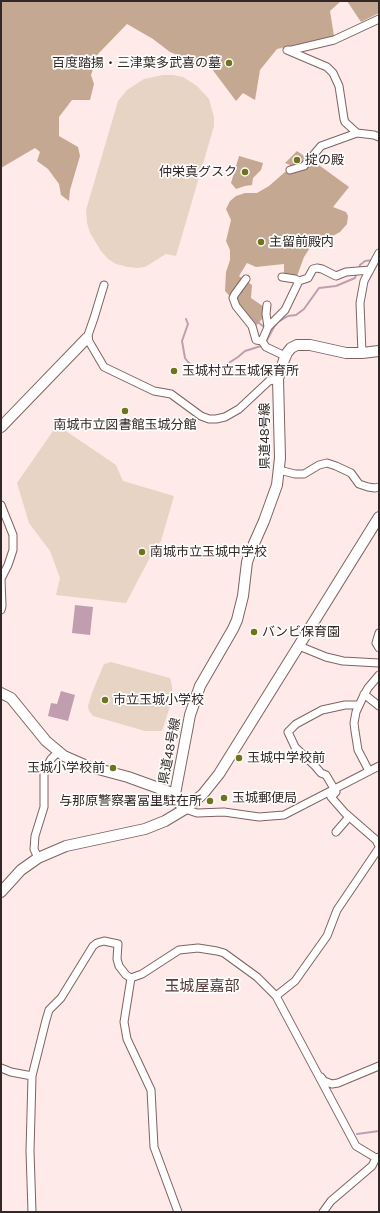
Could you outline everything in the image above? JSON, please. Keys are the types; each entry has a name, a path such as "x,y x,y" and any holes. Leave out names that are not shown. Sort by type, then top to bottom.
{"main road":[{"path":"1,427 87,338"},
{"path":"285,356 291,348 297,345 310,345 334,351 362,353 379,351"},
{"name":"県道48号線","path":"185,809 178,802 175,794 186,732 200,686 237,620 243,596 247,562 274,496 280,458 278,379 285,356"},
{"path":"1,892 21,870 38,858 66,846 145,829 165,821 185,809 203,794 219,774 379,517"},
{"path":"1,693 11,698 46,742 58,752 87,766 128,777 175,794"}],"street":[{"path":"357,134 345,122 339,86 333,72 327,67 287,50 334,40 379,20"},
{"path":"290,170 304,166 321,146 357,134 374,135 379,137"},
{"path":"362,353 360,303 364,281 369,269 379,254"},
{"path":"268,327 285,310 299,282 308,278 313,269 317,268 336,276 346,272 369,269"},
{"path":"282,277 296,279 299,282"},
{"path":"246,279 233,298 236,306 252,326 256,340 285,356"},
{"path":"104,285 87,338 104,367 154,391 172,394 201,416 209,419 225,417 238,409 269,381 278,379"},
{"path":"263,344 268,327 266,314 267,305"},
{"path":"279,470 295,474 304,474 319,465 326,464 336,466 351,473 359,484 368,487 379,487"},
{"path":"1,505 13,535 13,550 1,579 1,610"},
{"path":"379,633 376,643 379,648"},
{"path":"299,646 326,657 343,661 379,663"},
{"path":"369,771 358,750 355,731 356,712 364,694 379,675"},
{"path":"364,694 379,706"},
{"path":"276,996 295,981 327,936 337,910 379,847 376,840 349,817 331,797 336,792 326,775 321,773 294,748 288,732 296,724 322,710 345,705 359,705"},
{"path":"38,858 34,849 44,807 44,772 58,752"},
{"path":"185,809 197,813 224,812 259,817 284,815 379,766"},
{"path":"336,832 349,817"},
{"path":"32,1212 30,1151 32,1076 49,1010 61,998 97,943 104,941 118,944 117,959 119,966 126,975 131,978"},
{"path":"131,978 142,974 179,950 198,948 217,951 232,958 257,977 276,996 356,1146 378,1158 372,1166 331,1202 323,1212"},
{"path":"131,978 124,1022 127,1039 152,1090 154,1147 178,1212"},
{"path":"316,1070 324,1080 332,1084 338,1083 379,1066"},
{"path":"1,1068 11,1072 32,1076"}],"shaded area":[{"path":"1,1 341,1 330,11 334,36 277,49 260,70 255,100 243,93 236,101 212,69 170,52 153,39 127,24 98,54 91,75 94,84 90,100 72,100 59,117 59,136 78,147 80,156 70,190 69,201 61,195 59,184 48,169 37,161 40,152 35,148 1,168"},
{"path":"347,1 379,1 379,13 361,22"},
{"path":"163,75 183,77 197,86 209,99 214,117 214,126 176,256 166,254 145,267 128,267 116,264 108,259 101,251 90,233 87,223 86,210 118,101 127,90 144,79"},
{"path":"297,151 307,158 302,163 290,167 290,165 285,163"},
{"path":"239,156 263,163 261,170 253,178 252,185 236,189 231,183"},
{"path":"312,160 349,187 333,207 346,212 348,216 347,224 340,232 331,237 317,237 304,257 297,276 284,274 284,264 256,267 247,263 239,276 252,285 251,298 264,307 262,319 255,327 247,315 225,291 226,272 230,260 230,250 226,241 231,220 226,209 230,201 236,196 245,193 257,193 269,186 285,172 291,173"},
{"path":"57,425 116,465 123,481 174,496 161,541 156,546 126,603 56,595 60,578 50,551 29,523 17,483"},
{"path":"75,605 93,607 90,635 72,633"},
{"path":"111,662 170,678 172,686 172,700 162,731 145,731 93,716 89,711 88,706 93,690 104,664"},
{"path":"61,691 75,695 68,721 48,716 51,703 57,704"}],"waterway":[{"path":"359,268 365,261 373,260"},
{"path":"186,319 188,324 182,341 185,358 188,362 198,370 224,366 245,351 261,346 267,340 278,322 288,316 296,315 304,309 319,288 336,286 355,278 357,272"},
{"path":"253,318 264,327"},
{"path":"357,1134 379,1131"}],"place":[{"name":"百度踏揚・三津葉多武喜の墓","path":"229,63"},
{"name":"掟の殿","path":"297,160"},
{"name":"仲栄真グスク","path":"245,172"},
{"name":"主留前殿内","path":"261,242"},
{"name":"玉城村立玉城保育所","path":"174,371"},
{"name":"南城市立図書館玉城分館","path":"125,411"},
{"name":"南城市立玉城中学校","path":"142,552"},
{"name":"バンビ保育園","path":"254,632"},
{"name":"市立玉城小学校","path":"105,700"},
{"name":"玉城中学校前","path":"239,758"},
{"name":"玉城小学校前","path":"113,768"},
{"name":"玉城郵便局","path":"224,798"},
{"name":"与那原警察署冨里駐在所","path":"210,801"}],"district":[{"name":"玉城屋嘉部","path":"202,987"}]}
